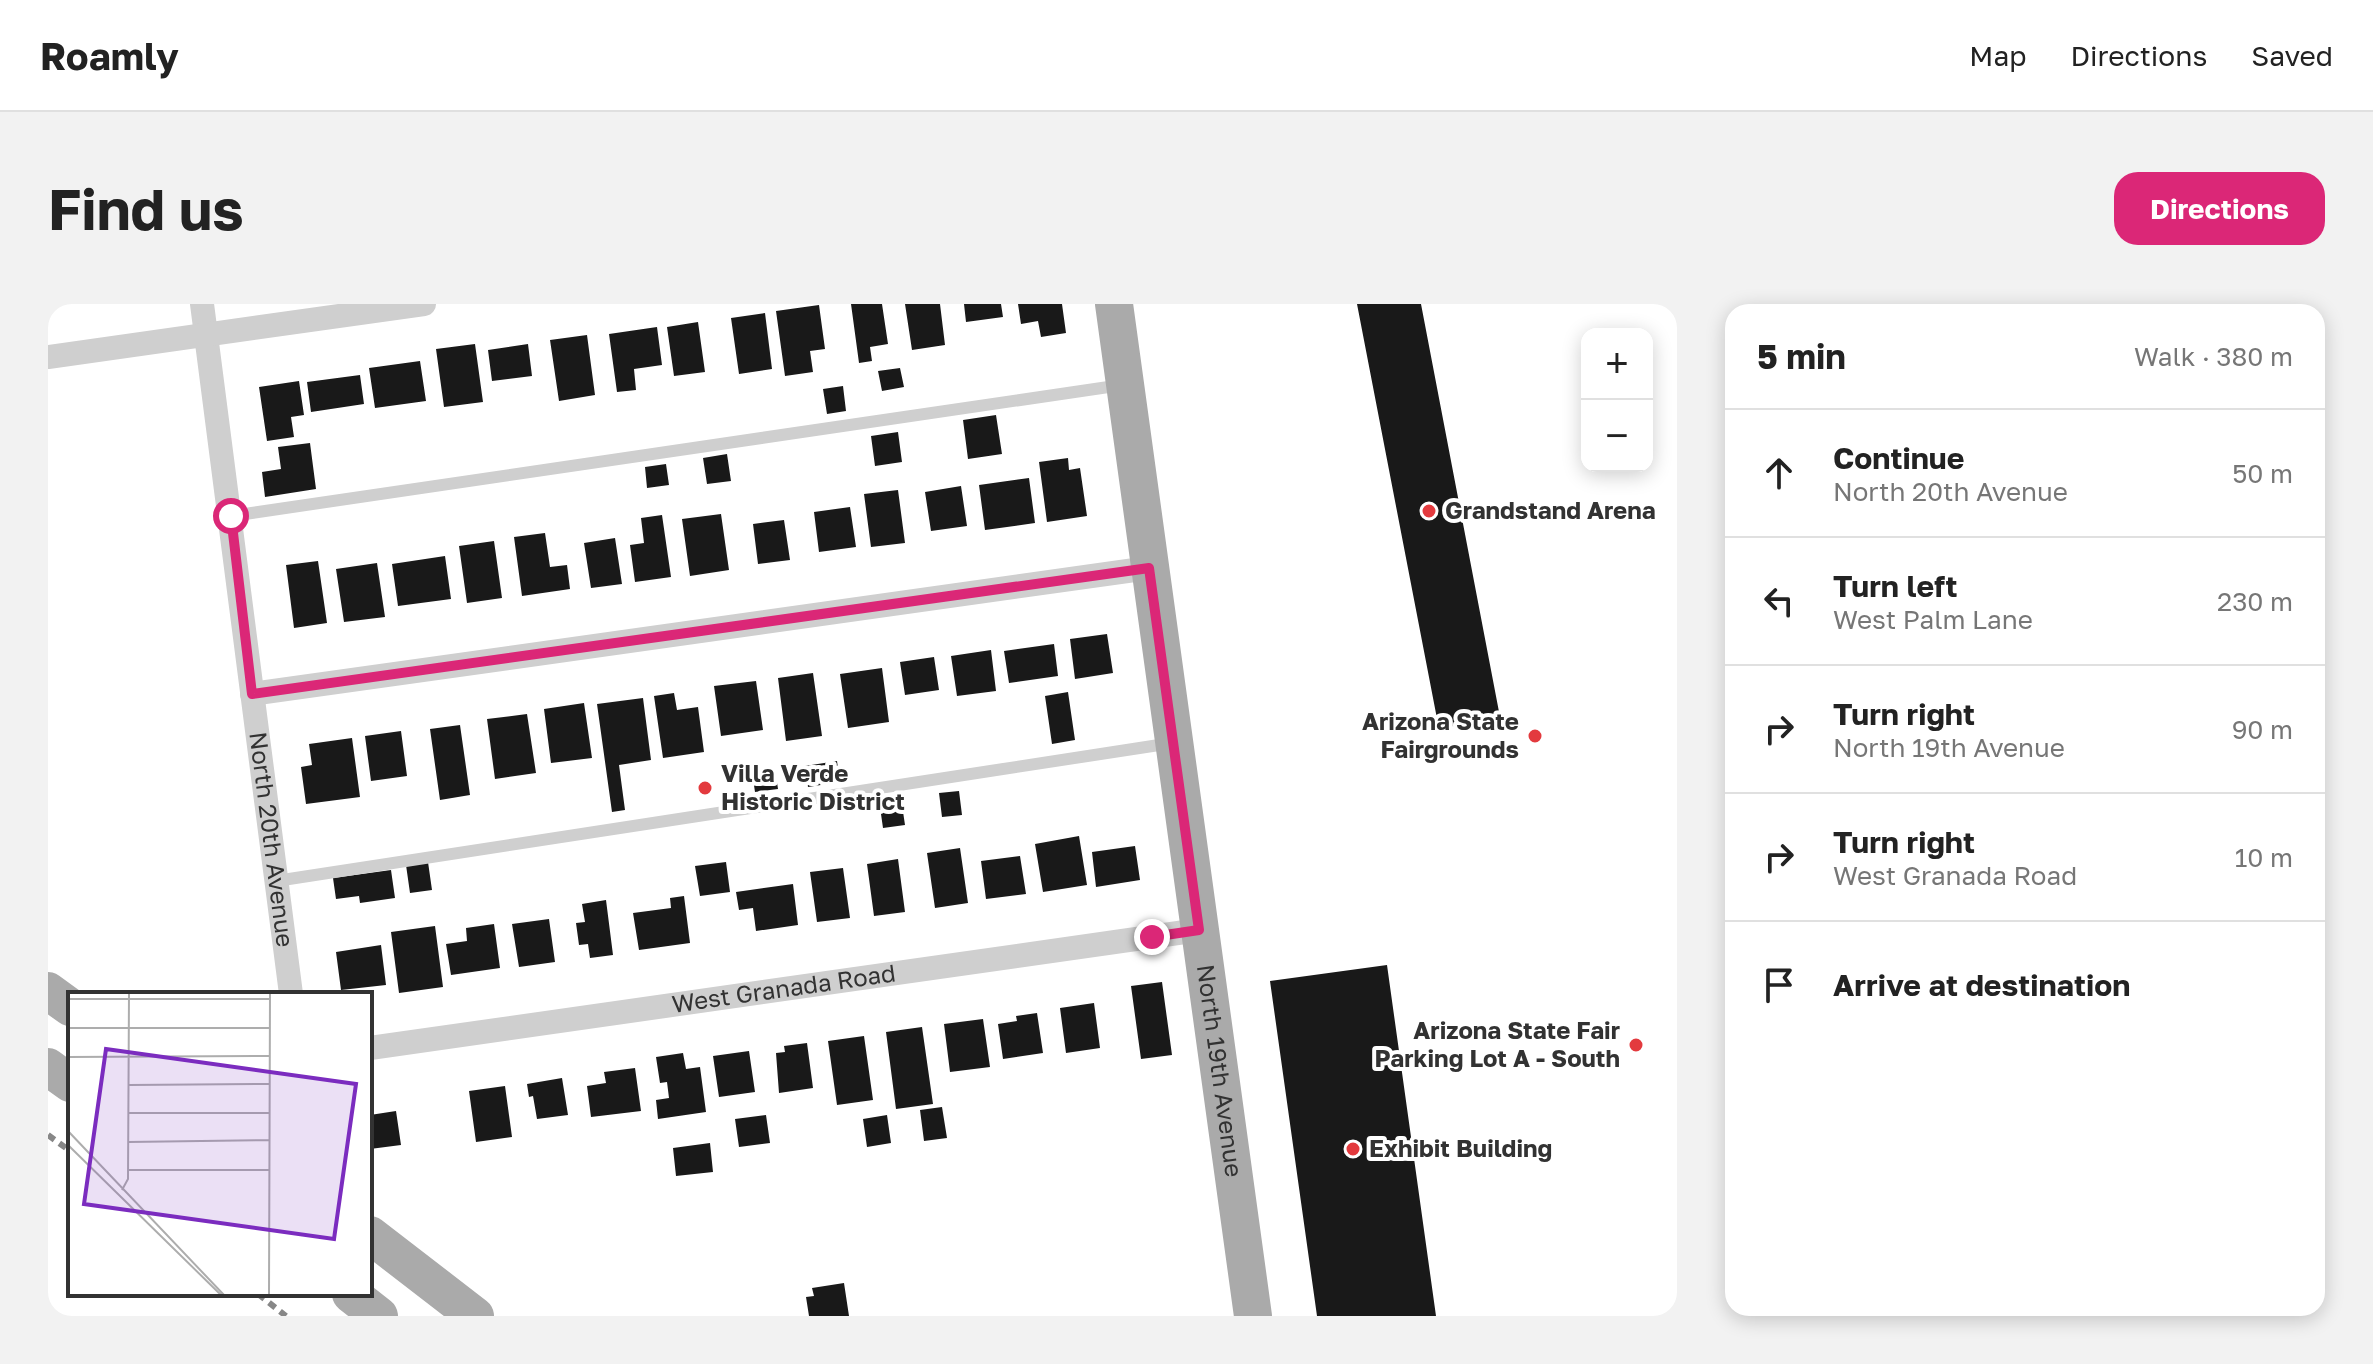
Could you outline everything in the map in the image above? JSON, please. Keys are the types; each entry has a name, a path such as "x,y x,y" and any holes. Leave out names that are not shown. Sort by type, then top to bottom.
{"main road":[{"name":"North 19th Avenue","path":"1114,304 1253,1316"},
{"path":"48,991 68,1006"},
{"path":"48,1067 68,1082"},
{"path":"372,1237 475,1316"},
{"path":"354,1296 379,1316"}],"street":[{"name":"North 20th Avenue","path":"202,304 291,992"},
{"path":"48,357 424,304"},
{"path":"252,694 1149,568"},
{"name":"West Granada Road","path":"372,1048 1199,930"}],"lane":[{"path":"231,516 1125,385"},
{"path":"276,881 1175,743"}],"building":[{"path":"851,304 882,304 888,344 870,347 872,361 859,363"},
{"path":"905,304 940,304 945,345 912,350"},
{"path":"964,304 1001,304 1003,317 966,322"},
{"path":"1018,304 1062,304 1066,333 1041,337 1038,321 1021,324"},
{"name":"Grandstand Arena","path":"1357,304 1421,304 1500,717 1439,729"},
{"path":"819,305 825,349 810,351 813,372 785,376 776,311"},
{"path":"765,313 772,369 739,374 731,318"},
{"path":"698,322 705,372 674,376 667,327"},
{"path":"657,327 662,365 634,369 636,390 617,392 609,334"},
{"path":"587,335 595,395 559,401 550,340"},
{"path":"475,344 483,402 444,407 436,349"},
{"path":"528,344 532,376 492,381 488,350"},
{"path":"420,361 426,401 375,408 369,368"},
{"path":"900,368 904,387 882,391 878,371"},
{"path":"360,375 364,404 311,412 307,382"},
{"path":"299,381 304,415 291,417 294,437 267,441 259,387"},
{"path":"843,386 846,411 827,414 823,389"},
{"path":"996,415 1002,454 968,459 963,420"},
{"path":"898,432 902,462 875,466 871,436"},
{"path":"310,443 316,489 265,497 262,472 281,469 278,447"},
{"path":"727,454 731,481 707,484 703,458"},
{"path":"1068,458 1069,470 1080,468 1087,516 1047,522 1039,462"},
{"path":"666,464 669,485 647,488 645,467"},
{"path":"1029,478 1035,523 985,530 979,485"},
{"path":"961,486 967,526 931,531 925,492"},
{"path":"898,490 905,543 871,547 864,494"},
{"path":"850,507 856,547 819,552 814,512"},
{"path":"721,514 729,570 690,576 682,519"},
{"path":"662,515 671,577 635,582 630,545 644,543 641,518"},
{"path":"784,520 790,560 758,564 753,524"},
{"path":"545,533 550,567 567,565 570,589 522,596 514,537"},
{"path":"615,538 622,584 591,588 584,543"},
{"path":"494,541 502,598 467,603 459,546"},
{"path":"445,556 451,599 398,606 392,564"},
{"path":"318,561 327,623 294,628 286,565"},
{"path":"377,563 385,617 344,622 336,569"},
{"path":"1107,634 1113,673 1075,679 1070,639"},
{"path":"1054,644 1058,676 1009,683 1004,651"},
{"path":"991,650 996,691 957,696 951,656"},
{"path":"934,657 939,690 905,695 900,662"},
{"path":"882,668 889,722 848,728 840,674"},
{"path":"813,673 822,736 786,741 778,678"},
{"path":"756,681 763,730 721,736 714,686"},
{"path":"1068,692 1075,740 1052,744 1045,696"},
{"path":"674,693 677,710 698,707 704,752 663,758 654,696"},
{"path":"643,698 651,760 619,765 625,810 612,812 597,704"},
{"path":"584,703 592,758 551,763 544,709"},
{"path":"527,714 536,773 495,779 487,719"},
{"path":"460,725 470,795 440,800 430,729"},
{"path":"401,731 407,776 371,781 365,736"},
{"path":"352,738 360,797 306,804 301,767 312,765 309,744"},
{"path":"837,761 840,782 808,787 805,766"},
{"path":"775,769 778,789 755,792 752,772"},
{"path":"959,791 962,815 942,817 939,793"},
{"path":"902,805 905,825 883,828 880,807"},
{"path":"1079,836 1087,885 1043,892 1035,844"},
{"path":"1135,846 1140,880 1096,887 1092,852"},
{"path":"960,848 968,903 935,908 927,853"},
{"path":"1020,856 1026,894 986,899 981,861"},
{"path":"898,859 905,912 874,916 867,864"},
{"path":"428,862 432,890 410,893 406,865"},
{"path":"726,862 730,892 700,896 695,866"},
{"path":"843,868 850,918 817,922 810,872"},
{"path":"391,870 395,898 360,903 359,896 336,899 333,878"},
{"path":"793,884 798,925 756,931 753,908 739,910 736,892"},
{"path":"684,896 690,943 639,950 633,913 671,908 670,898"},
{"path":"606,900 613,955 590,958 588,944 579,945 576,923 585,922 582,904"},
{"path":"549,919 555,962 519,967 512,924"},
{"path":"494,924 500,968 451,975 446,944 467,941 466,928"},
{"path":"435,926 443,987 399,993 391,932"},
{"path":"381,945 386,985 341,990 336,952"},
{"name":"Exhibit Building","path":"1387,965 1436,1316 1317,1316 1270,981"},
{"path":"1162,982 1172,1055 1141,1059 1131,986"},
{"path":"1094,1003 1100,1048 1066,1053 1060,1008"},
{"path":"1037,1013 1043,1053 1003,1059 998,1024 1017,1021 1016,1016"},
{"path":"983,1019 990,1067 950,1072 944,1024"},
{"path":"922,1027 933,1104 896,1109 886,1032"},
{"path":"864,1036 873,1100 837,1105 828,1041"},
{"path":"807,1043 813,1088 779,1093 776,1053 785,1052 784,1046"},
{"path":"749,1051 755,1092 719,1097 713,1056"},
{"path":"683,1053 686,1069 700,1067 706,1112 658,1119 656,1100 669,1098 667,1082 660,1083 656,1057"},
{"path":"635,1068 641,1111 591,1117 587,1086 606,1083 604,1072"},
{"path":"562,1078 568,1115 537,1119 533,1096 529,1097 527,1084"},
{"path":"505,1086 512,1137 476,1142 469,1091"},
{"path":"942,1107 947,1138 924,1141 920,1110"},
{"path":"396,1111 401,1145 372,1149 372,1115"},
{"path":"766,1115 770,1143 739,1147 735,1119"},
{"path":"887,1115 891,1143 867,1147 863,1119"},
{"path":"710,1143 713,1172 676,1176 673,1148"},
{"path":"844,1283 849,1316 809,1316 806,1297 814,1296 812,1288"}],"railway":[{"path":"48,1135 68,1150"},
{"path":"261,1296 286,1316"}],"place":[{"name":"Grandstand Arena","path":"1429,511"},
{"name":"Arizona State Fairgrounds","path":"1535,736"},
{"name":"Villa Verde Historic District","path":"705,788"},
{"name":"Arizona State Fair Parking Lot A - South","path":"1636,1045"},
{"name":"Exhibit Building","path":"1353,1149"}],"route":[{"path":"231,516 252,694 1149,568 1199,930 1152,937"}]}
